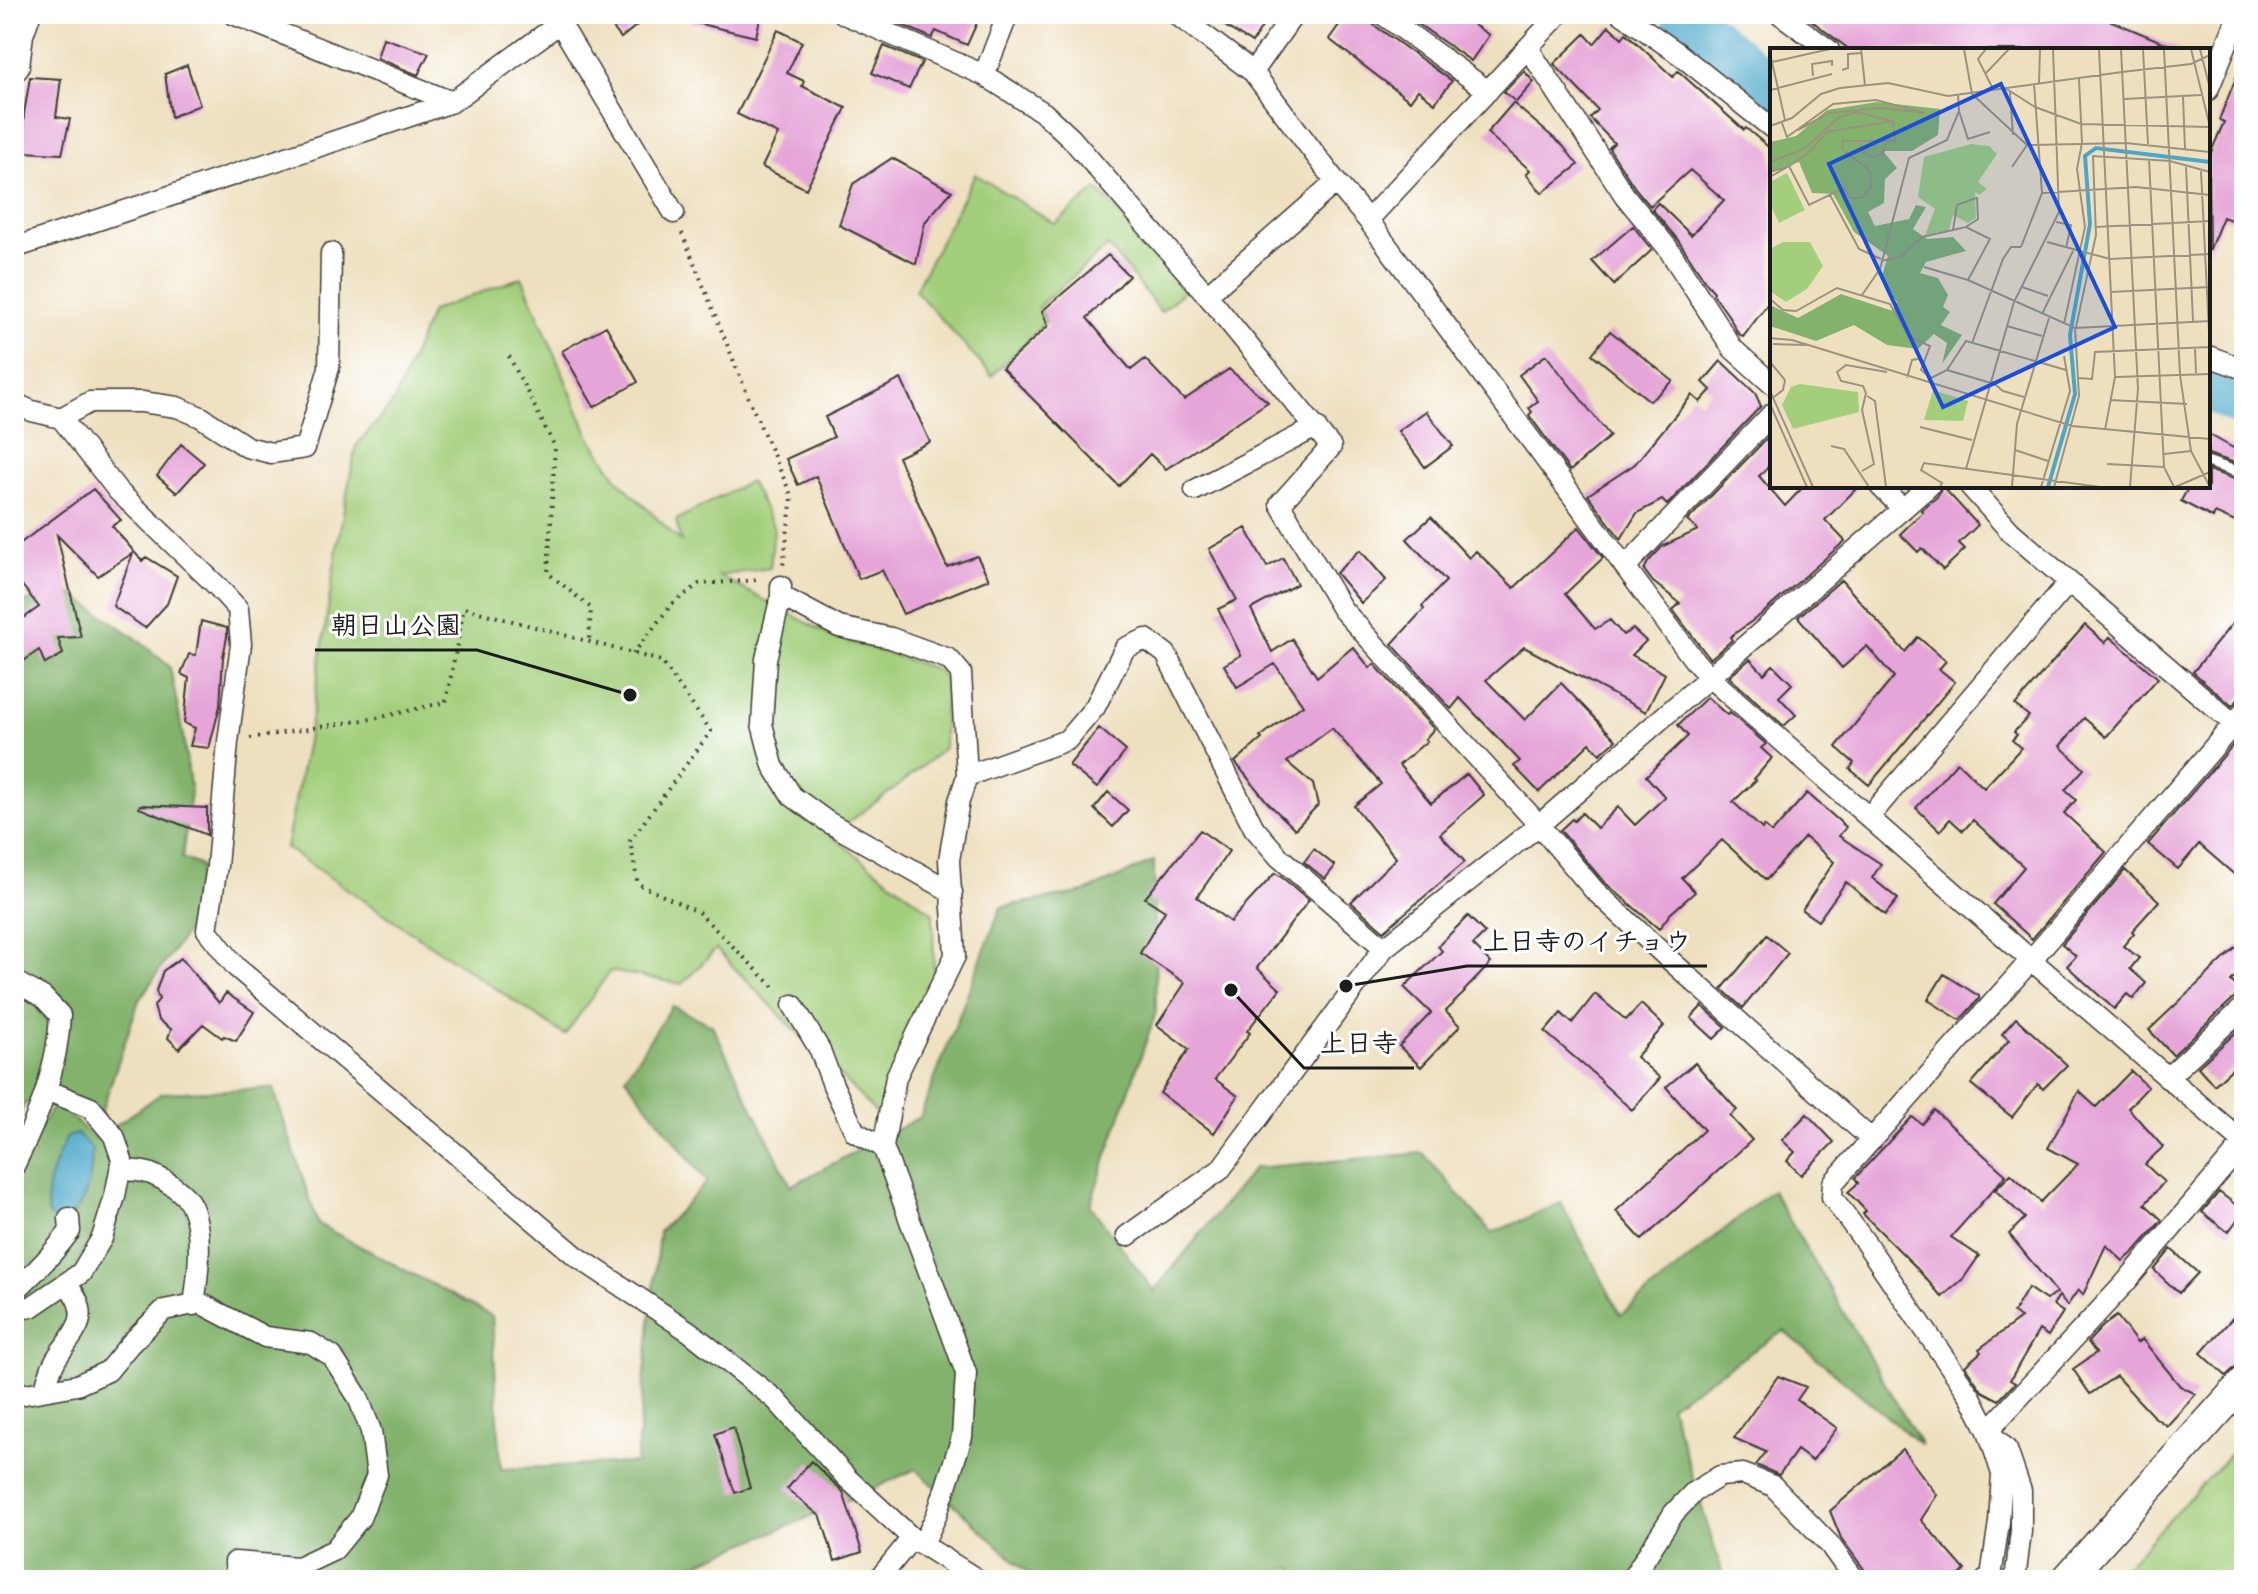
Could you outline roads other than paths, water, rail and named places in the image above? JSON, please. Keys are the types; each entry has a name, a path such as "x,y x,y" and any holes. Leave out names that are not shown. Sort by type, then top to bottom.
{"street":[{"path":"14,66 18,34 25,14"},
{"path":"233,14 452,102"},
{"path":"844,14 984,75 1044,113 1071,138 1207,295 1331,447 1280,504 1342,609 1539,825 1594,890 1872,1140"},
{"path":"984,75 1008,14"},
{"path":"1176,14 1253,72 1368,220 1708,676 2167,1078 2240,1135 2125,1283 1988,1431"},
{"path":"1253,72 1294,14"},
{"path":"1382,14 1488,91"},
{"path":"1368,220 1559,14"},
{"path":"1622,14 1679,54 1770,126"},
{"path":"1780,14 1826,48"},
{"path":"2210,85 2239,14"},
{"path":"14,248 452,102 562,18 674,213"},
{"path":"1528,48 1625,196 1667,247 1733,349 1770,382"},
{"path":"1207,295 1336,182"},
{"path":"61,418 90,402 142,402 177,407 201,417 247,447 271,453 305,448 329,368 331,253"},
{"path":"2210,357 2244,369"},
{"path":"14,403 61,418 118,491 238,609 241,644 207,930 236,967 576,1256 690,1332 776,1400 847,1478 918,1541 978,1580"},
{"path":"1625,567 1770,416"},
{"path":"1195,490 1316,427"},
{"path":"1882,488 1903,509"},
{"path":"1127,1236 1220,1170 1384,948 1539,825 1927,488"},
{"path":"1972,488 2010,531 2241,723 1833,1183 1832,1197 1971,1397 1988,1431 2002,1474 1991,1577 1986,1580"},
{"path":"1869,817 2069,582"},
{"path":"878,1580 918,1541 937,1514 962,1437 966,1373 883,1147 896,1077 955,956 952,892 949,860 959,801 967,776 961,673 949,659 891,638 839,627 781,590 766,659 762,724 773,766 792,796 828,822 952,892"},
{"path":"967,776 1067,740 1095,707 1125,648 1146,639 1166,654 1254,828 1279,857 1384,948"},
{"path":"14,981 43,997 60,1015 59,1041 46,1090 34,1126 14,1166"},
{"path":"793,1005 820,1050 855,1132 883,1147"},
{"path":"2167,1078 2244,1007"},
{"path":"14,1310 31,1307 81,1273 102,1238 122,1160 107,1125 91,1108 46,1090"},
{"path":"120,1170 151,1174 177,1190 190,1203 196,1221 199,1265 194,1305"},
{"path":"14,1286 20,1286 39,1270 56,1249 70,1231 69,1218"},
{"path":"45,1390 48,1375 61,1351 73,1338 82,1316 79,1303 67,1284"},
{"path":"14,1396 77,1385 108,1371 164,1310 200,1303 265,1337 311,1343 332,1356 358,1397 371,1431 377,1475 360,1518 334,1550 298,1567 235,1562 236,1580"},
{"path":"2066,1580 2244,1382"},
{"path":"1988,1431 2007,1450 2021,1491 2021,1531 2015,1580"},
{"path":"1631,1580 1674,1513 1694,1492 1720,1476 1743,1474 1773,1486 1830,1545 1855,1580"}],"lane":[{"path":"2210,463 2244,474"}],"water":[{"path":"77,1134 92,1149 91,1170 82,1201 61,1223 49,1216 48,1185 67,1137"}],"waterway":[{"path":"1683,14 1770,85"},
{"path":"2210,390 2244,406"}],"place":[{"name":"朝日山公園","path":"630,695"},
{"name":"上日寺のイチョウ","path":"1346,986"},
{"name":"上日寺","path":"1231,990"}]}
